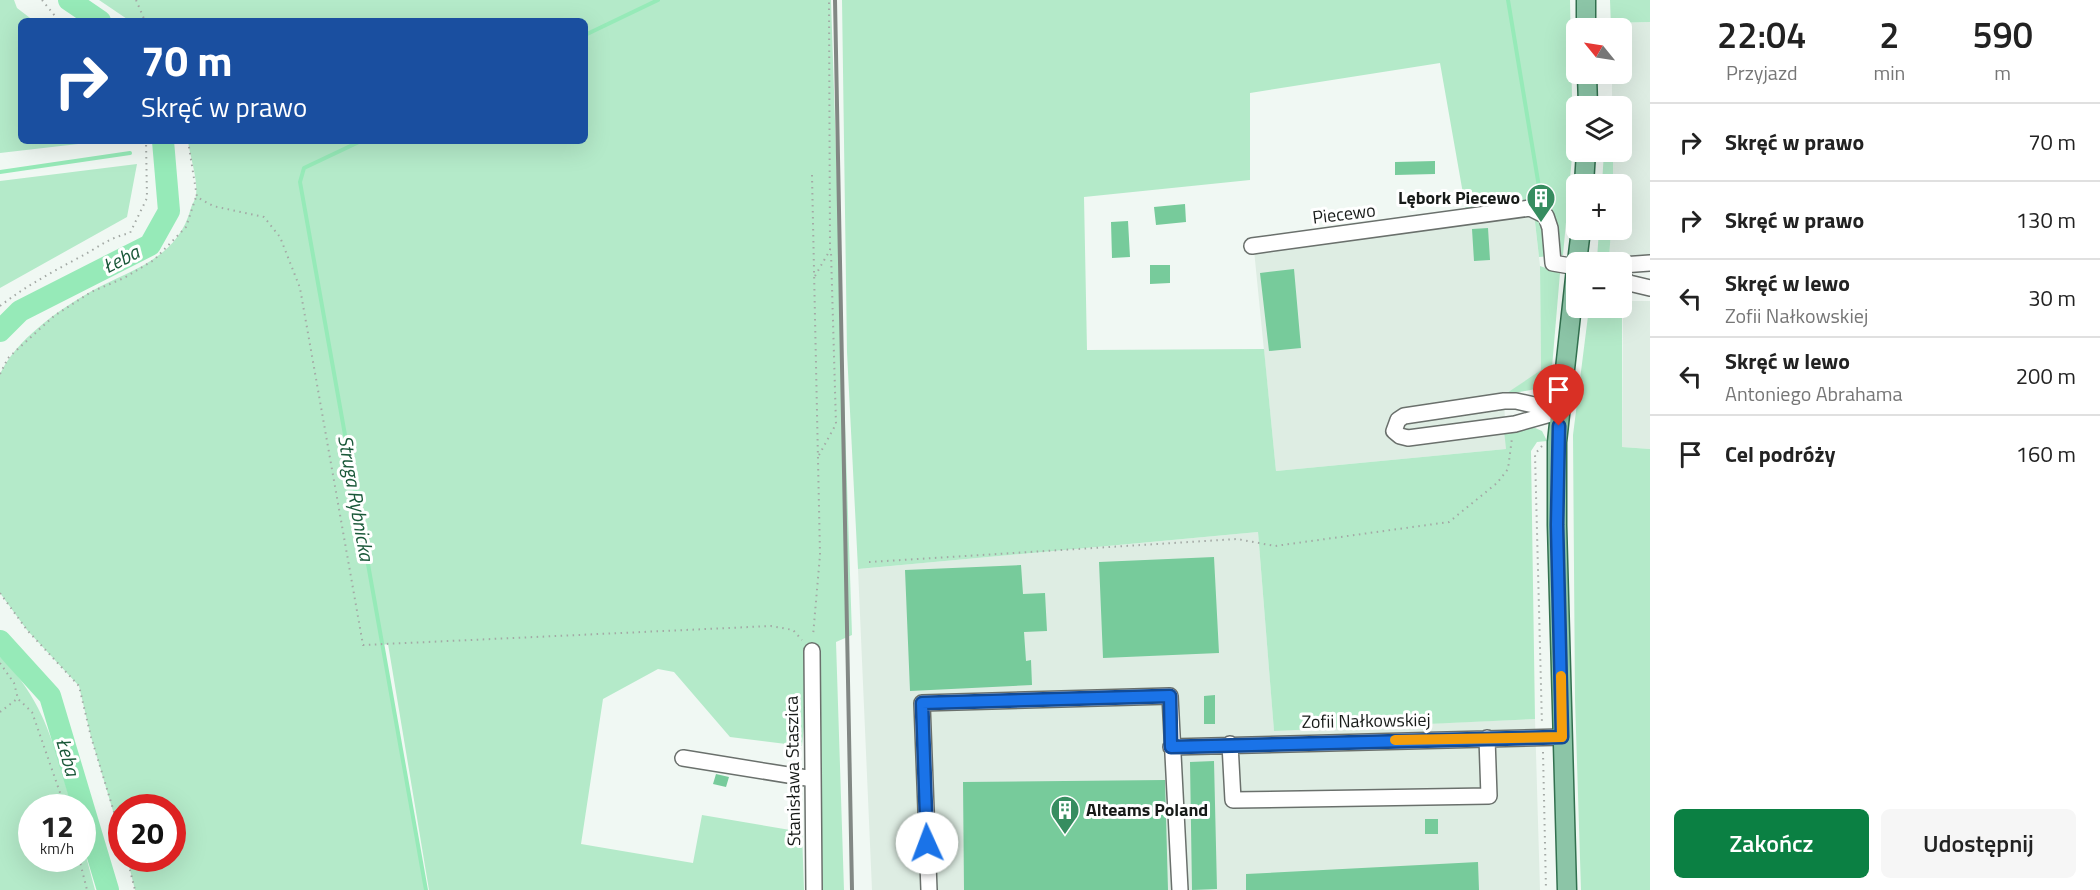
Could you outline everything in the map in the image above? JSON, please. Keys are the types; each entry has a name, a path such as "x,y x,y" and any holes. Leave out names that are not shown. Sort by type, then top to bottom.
{"main road":[{"path":"1586,0 1586,18"},
{"path":"1568,890 1562,737 1557,442 1571,318"}],"street":[{"name":"Piecewo","path":"1252,246 1530,208 1546,216 1550,228 1553,263 1566,265"},
{"path":"1632,265 1650,264"},
{"path":"1632,284 1650,288"},
{"path":"1504,401 1516,401 1561,411 1515,424 1408,438 1394,431 1398,420 1404,416 1504,401"},
{"name":"Stanisława Staszica","path":"812,651 814,890"},
{"path":"929,890 922,703 1170,696 1180,890"},
{"name":"Zofii Nałkowskiej","path":"1171,747 1562,737"},
{"path":"1230,744 1233,800 1489,796 1487,738"},
{"path":"683,758 813,779"}],"path":[{"path":"42,0 57,18"},
{"path":"135,0 144,18"},
{"path":"818,457 836,424 830,250 829,0"},
{"path":"0,306 43,275 81,257 109,238 129,233 147,198 146,144"},
{"path":"0,374 8,358 54,316 91,292 124,278 154,260 186,227 196,197 188,144"},
{"path":"812,175 820,555 812,651"},
{"path":"196,197 213,206 264,217 280,237 300,288 363,645 771,626 793,630 812,651"},
{"path":"814,278 830,250"},
{"path":"869,562 1237,539 1275,546 1449,522 1497,483 1508,469 1515,424"},
{"path":"1546,890 1535,454 1542,445 1557,442"},
{"path":"0,593 27,630 79,686 91,737 108,794"},
{"path":"0,663 14,683 18,699 32,712 60,794"},
{"path":"0,712 18,699"},
{"path":"82,872 87,890"},
{"path":"130,872 135,890"}],"shaded area":[{"path":"1632,22 1650,22 1650,256 1632,257 1632,252 1609,252 1610,240 1632,240 1632,174 1613,174 1613,162 1632,162 1632,96 1612,96 1612,84 1632,84"},
{"path":"1534,213 1540,266 1541,370 1504,396 1506,449 1276,471 1254,250"},
{"path":"1632,301 1650,301 1650,449 1622,447 1623,318 1632,318"},
{"path":"1258,532 1274,730 1535,719 1540,890 872,890 858,569"}],"green space":[{"path":"0,0 14,0 17,8 30,18 18,18 18,144 78,144 0,153"},
{"path":"99,0 831,0 852,635 836,642 844,890 814,890 811,659 802,746 730,737 674,672 658,669 603,699 581,844 693,863 702,815 802,832 804,890 429,890 388,644 382,645 426,890 135,890 130,872 186,872 186,794 108,794 79,686 27,630 0,593 0,374 16,350 51,317 90,292 151,261 175,240 184,226 196,197 196,182 189,144 588,144 588,18 126,18"},
{"path":"842,0 1570,0 1570,18 1566,18 1566,84 1572,84 1572,96 1566,96 1566,162 1572,162 1570,174 1566,174 1563,255 1539,257 1534,213 1468,222 1440,63 1250,93 1250,180 1084,197 1087,350 1264,349 1276,471 1506,449 1504,430 1533,427 1542,431 1547,441 1537,442 1531,451 1535,719 1274,731 1258,532 858,569 847,352"},
{"path":"1610,0 1650,0 1650,22 1632,22 1632,18 1611,18"},
{"path":"1603,162 1613,162 1613,174 1603,174"},
{"path":"137,164 127,217 0,288 0,181"},
{"path":"1598,240 1610,240 1609,252 1597,252"},
{"path":"1540,266 1560,273 1551,379 1541,388 1504,395 1541,370"},
{"path":"1588,318 1622,318 1622,447 1650,449 1650,890 1581,890 1575,699 1573,435"},
{"path":"0,657 28,690 38,708 54,745 68,794 18,794 18,872 90,872 95,890 0,890"}],"building":[{"path":"1435,161 1435,174 1395,175 1395,162"},
{"path":"1185,204 1186,222 1156,225 1154,207"},
{"path":"1128,221 1130,257 1112,258 1111,222"},
{"path":"1488,228 1490,260 1474,261 1472,229"},
{"path":"1150,265 1170,265 1170,283 1150,284"},
{"path":"1294,269 1301,348 1269,351 1260,273"},
{"path":"1214,557 1219,653 1103,658 1099,562"},
{"path":"1021,565 1023,594 1045,593 1047,631 1024,632 1026,661 1031,660 1032,685 910,691 905,570"},
{"path":"1215,695 1215,724 1204,724 1204,696"},
{"path":"1214,761 1217,889 1192,890 1190,762"},
{"path":"716,774 729,777 726,787 713,784"},
{"name":"Alteams Poland","path":"1165,780 1168,890 964,890 963,782"},
{"path":"1425,819 1438,819 1438,834 1425,834"},
{"path":"1478,862 1479,890 1246,890 1246,874"}],"waterway":[{"name":"Łeba","path":"69,0 96,18"},
{"name":"Struga Rybnicka","path":"588,34 658,0"},
{"path":"1508,0 1542,205"},
{"name":"Łeba","path":"0,331 20,311 150,245 169,211 163,144"},
{"name":"Struga Rybnicka","path":"355,144 304,168 300,182 426,890"},
{"path":"0,172 130,153"},
{"name":"Łeba","path":"0,641 50,696 108,890"}],"railway":[{"path":"835,0 852,890"}],"slow traffic":[{"path":"1395,740 1562,737 1561,676"}],"place":[{"name":"Lębork Piecewo","path":"1541,224"},
{"name":"Alteams Poland","path":"1065,836"}],"route":[{"path":"927,843 922,703 1170,696 1171,747 1562,737 1557,525 1559,426"}]}
